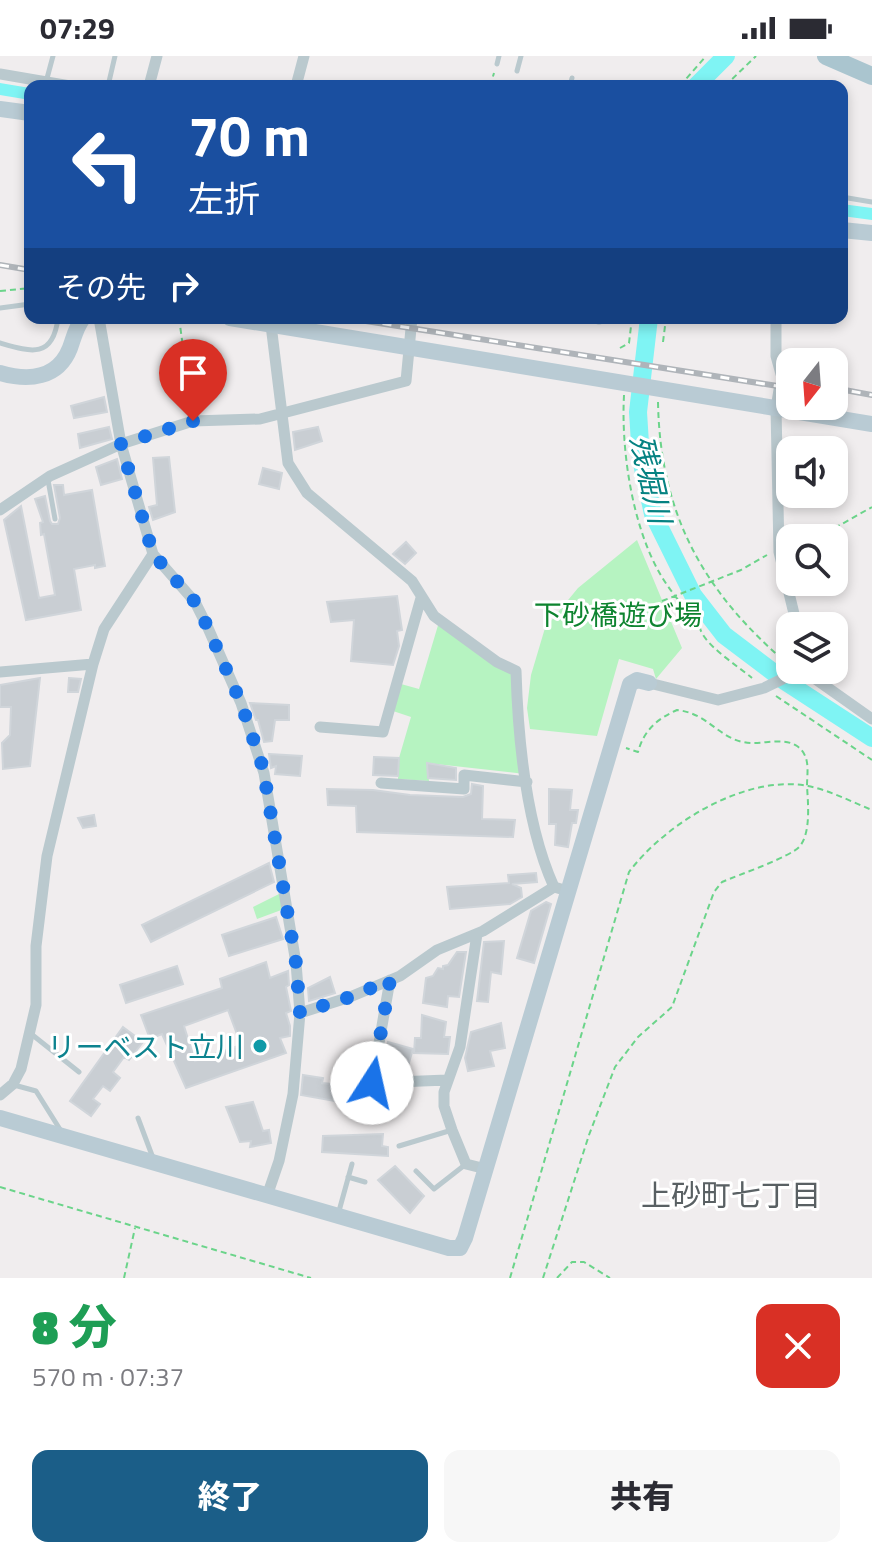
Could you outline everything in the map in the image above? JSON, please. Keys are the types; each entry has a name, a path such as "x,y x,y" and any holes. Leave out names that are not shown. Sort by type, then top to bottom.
{"main road":[{"path":"826,56 872,76"}],"street":[{"path":"151,80 157,56"},
{"path":"298,80 304,56"},
{"path":"0,74 34,80"},
{"path":"0,109 24,112"},
{"path":"848,231 872,233"},
{"path":"0,373 24,379 51,372 67,356 80,324"},
{"path":"100,324 121,444 153,554 195,602 241,703 263,768 296,963 300,1013 293,1094 279,1161 267,1196"},
{"path":"265,324 627,387 776,408"},
{"path":"0,510 48,478 121,444 193,421 253,420 406,381 411,324"},
{"path":"776,324 776,348"},
{"path":"271,325 288,463 307,493 412,581 434,616 497,662 516,671 517,724 540,852 561,889"},
{"path":"776,420 779,552 794,612"},
{"path":"848,420 872,424"},
{"path":"0,1095 13,1084 21,1069 36,1005 36,946 47,856 93,664 104,629 153,554"},
{"path":"320,727 383,732 421,598"},
{"path":"0,672 93,664"},
{"path":"0,1118 456,1250 465,1238 486,1169 561,889 630,684 637,680 713,700 766,687 776,681"},
{"path":"823,684 871,717"},
{"path":"381,783 464,789 464,775 527,782"},
{"path":"300,1013 390,980 437,950 477,934 561,889"},
{"path":"477,934 460,1047 447,1080 444,1106 466,1164 486,1169"},
{"path":"390,980 372,1083 447,1080"}],"lane":[{"path":"47,80 53,56"},
{"path":"109,80 115,56"},
{"path":"497,64 499,56"},
{"path":"517,71 521,56"},
{"path":"848,198 872,202"},
{"path":"0,308 24,305"},
{"path":"0,343 30,352 38,350 53,339 57,324"},
{"path":"48,478 55,519"},
{"path":"29,1033 79,1072"},
{"path":"13,1084 36,1091 64,1136"},
{"path":"138,1118 154,1163"},
{"path":"399,1146 452,1130"},
{"path":"337,1216 352,1164"},
{"path":"416,1171 434,1189 466,1164"},
{"path":"348,1177 365,1182"}],"path":[{"path":"685,80 706,56"},
{"path":"731,80 756,56"},
{"path":"492,80 497,64"},
{"path":"0,291 24,289"},
{"path":"180,324 193,421"},
{"path":"620,348 629,343 631,324"},
{"path":"663,342 665,324"},
{"path":"627,387 623,446 636,510 659,572 715,649 872,760"},
{"path":"658,392 664,473 677,519 692,553 731,610 776,654"},
{"path":"842,524 872,507"},
{"path":"662,601 741,570 773,552"},
{"path":"543,1278 589,1135 615,1067 638,1037 672,1007 714,892 722,882 800,847 804,836 809,801 805,755 797,746 786,742 743,742 689,711 677,710 653,723 638,752 631,749"},
{"path":"510,1278 629,872 653,844 708,807 739,793 774,785 807,785 872,810"},
{"path":"0,1187 311,1278"},
{"path":"124,1278 135,1227"},
{"path":"557,1278 572,1262 584,1262 610,1278"}],"green space":[{"name":"下砂橋遊び場","path":"637,540 682,648 656,679 653,669 619,659 597,736 530,729 527,708 531,675 545,628 578,588"},
{"path":"439,622 513,671 525,774 427,763 429,781 398,779 399,758 411,717 393,711 401,684 419,689"},
{"path":"281,893 284,909 257,919 253,907"}],"water":[{"path":"0,83 24,87 24,99 0,95"},
{"path":"848,205 872,208 872,220 848,217"}],"building":[{"path":"104,397 107,412 74,418 71,406"},
{"path":"109,427 112,439 80,448 78,434"},
{"path":"318,427 322,441 295,450 293,432"},
{"path":"169,457 175,512 153,520 149,507 157,505 153,458"},
{"path":"117,459 122,479 101,485 96,467"},
{"path":"263,468 282,473 279,489 259,484"},
{"path":"54,485 63,485 64,495 92,490 105,566 74,569 81,610 26,620 4,520 21,506 39,598 55,595 44,534 41,535 40,523 43,522 35,499 45,496 50,521 58,524 60,518"},
{"path":"406,542 416,553 405,564 393,554"},
{"path":"397,596 402,630 397,631 399,646 393,665 351,661 354,620 331,622 327,602"},
{"path":"40,678 30,766 3,769 2,743 10,735 11,707 0,707 0,685"},
{"path":"69,678 81,679 78,692 68,692"},
{"path":"250,703 289,705 289,720 275,720 272,741 264,742"},
{"path":"269,754 302,756 300,776 275,774 276,766 271,768"},
{"path":"374,757 399,758 398,776 373,775"},
{"path":"427,763 456,768 456,780 428,778"},
{"path":"472,784 483,786 482,819 515,820 513,837 357,832 356,806 328,805 327,789 463,797 471,794"},
{"path":"549,789 572,790 570,810 578,810 576,823 572,823 568,847 555,845 556,824 549,824"},
{"path":"94,815 96,826 83,828 78,818"},
{"path":"269,863 274,882 151,942 142,925"},
{"path":"536,873 537,882 512,884 521,888 522,897 510,904 450,909 447,887 509,883 508,875"},
{"path":"546,902 551,904 534,963 517,958 531,911"},
{"path":"276,917 283,939 229,956 222,935"},
{"path":"504,941 501,974 491,972 488,1002 477,1001 484,942"},
{"path":"457,952 466,952 459,997 448,996 447,1007 423,1003 426,978 433,976 438,968 448,965"},
{"path":"266,962 270,978 288,971 289,985 286,987 291,1011 286,1013 290,1036 280,1038 286,1053 186,1088 162,1034 150,1039 141,1015 222,988 220,979","holes":["228,1010 241,1045 195,1061 184,1026"]},
{"path":"177,966 183,984 126,1003 120,985"},
{"path":"330,977 335,993 309,1001 308,988"},
{"path":"422,1015 446,1022 444,1037 450,1037 448,1054 414,1053 415,1038 421,1038"},
{"path":"501,1023 505,1048 490,1051 494,1066 468,1071 465,1058 471,1032"},
{"path":"123,1027 143,1042 129,1060 124,1057 113,1072 120,1078 110,1091 103,1086 93,1099 100,1104 91,1116 70,1101"},
{"path":"388,1042 413,1049 406,1073 382,1073"},
{"path":"303,1075 323,1078 322,1083 365,1087 371,1091 394,1091 394,1099 400,1100 397,1112 301,1095"},
{"path":"253,1102 263,1131 269,1130 271,1143 250,1147 251,1141 240,1142 226,1107"},
{"path":"383,1134 382,1146 388,1147 388,1156 322,1152 323,1136"},
{"path":"395,1166 424,1196 410,1213 378,1180"}],"waterway":[{"name":"残堀川","path":"702,80 726,56"},
{"name":"残堀川","path":"648,324 638,412 641,459 653,514 693,595 724,635 786,682 872,738"}],"railway":[{"path":"0,265 24,269"},
{"path":"385,324 776,386"},
{"path":"848,391 872,395"}],"place":[{"name":"リーベスト立川","path":"260,1046"}],"district":[{"name":"上砂町七丁目","path":"731,1195"}],"route":[{"path":"193,421 121,444 153,554 195,602 241,703 263,768 296,963 300,1013 390,980 372,1083"}]}
